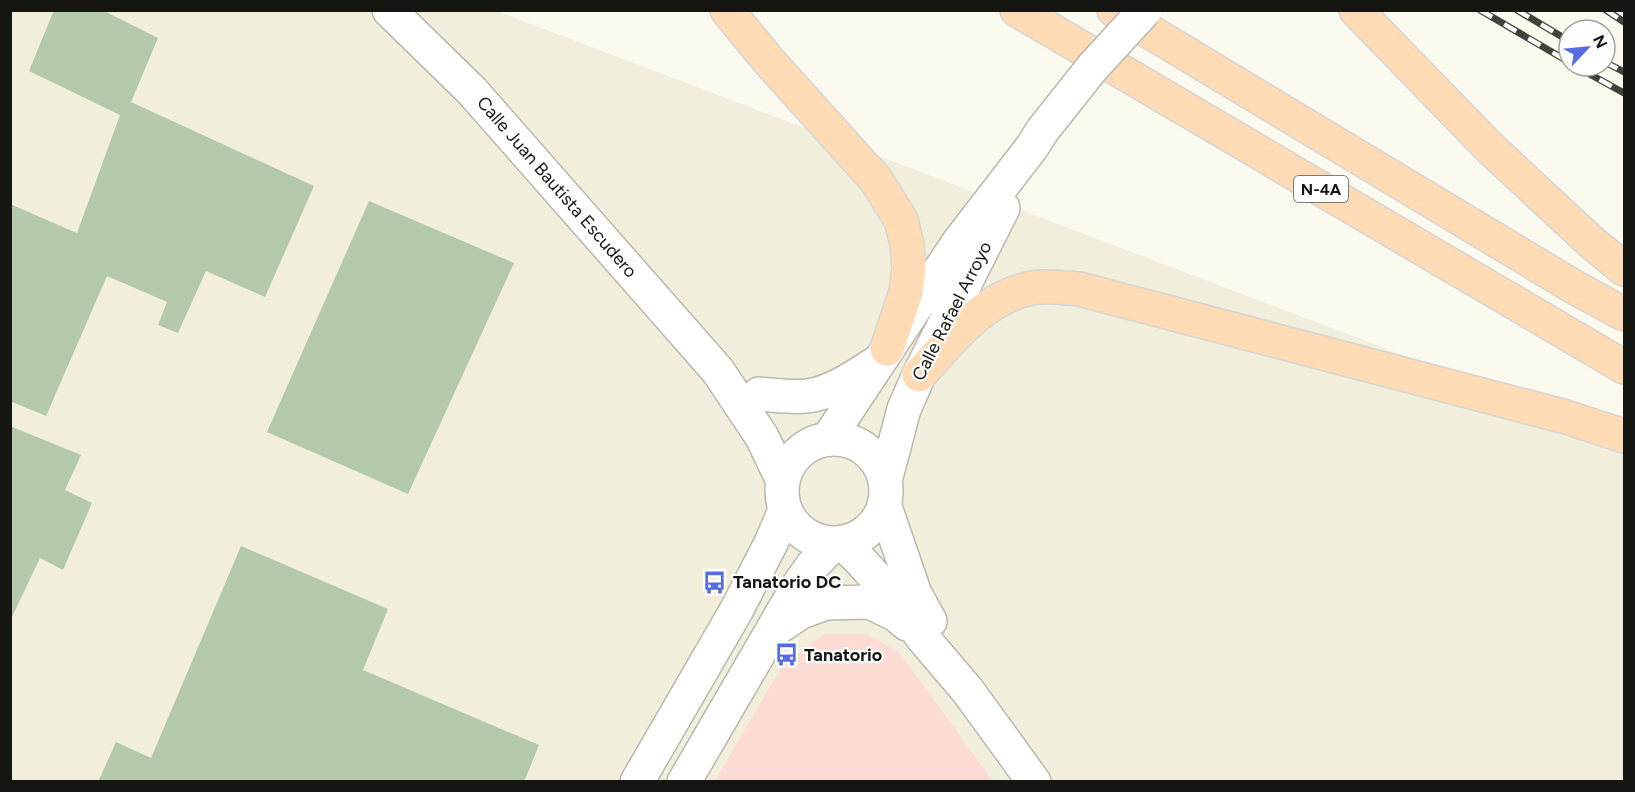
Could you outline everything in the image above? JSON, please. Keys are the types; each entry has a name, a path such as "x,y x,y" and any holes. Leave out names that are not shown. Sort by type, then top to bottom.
{"main road":[{"path":"727,10 876,180 901,219 907,244 909,269 906,292 884,354"},
{"name":"N-4A","path":"1017,10 1624,368"},
{"name":"N-4A","path":"1114,10 1564,281 1624,314"},
{"path":"1356,10 1489,147 1590,241 1624,269"},
{"path":"919,375 969,322 993,304 1032,288 1079,289 1566,417 1624,436"}],"street":[{"name":"Calle Juan Bautista Escudero","path":"389,10 472,91 718,371 762,437 784,496"},
{"name":"Calle Rafael Arroyo","path":"827,440 958,243 1092,68 1145,10"},
{"name":"Calle Rafael Arroyo","path":"885,493 904,409 1037,139"},
{"path":"759,394 806,396 817,394 855,377 884,354"},
{"name":"Calle Juan Bautista Escudero","path":"718,371 802,416 827,440"},
{"path":"637,782 736,611 771,543 784,496 788,467 802,450 814,443 827,440 852,442 865,450 876,462 915,594 968,691"},
{"path":"684,782 770,633 812,566 838,543 856,538 871,527 878,518 885,493"},
{"path":"784,496 799,530 810,537 838,543 877,578 922,637 968,691 1034,782"},
{"path":"770,633 801,612 825,603 870,602 896,615 922,637"}],"shaded area":[{"path":"10,11 497,11 1566,417 1624,436 1624,781 11,781"},
{"path":"824,634 867,634 899,652 993,781 715,781 782,666"}],"building":[{"path":"54,10 102,10 158,38 131,102 314,186 265,297 206,271 178,333 158,325 167,302 107,276 46,416 10,401 10,204 77,233 120,115 29,71"},
{"path":"369,201 514,263 408,494 267,432"},
{"path":"10,426 81,455 65,490 92,503 63,570 40,558 10,621"},
{"path":"241,546 388,609 363,670 539,745 524,782 98,782 116,742 151,758"}],"railway":[{"path":"1480,10 1557,55"},
{"path":"1517,10 1557,34"},
{"path":"1606,10 1624,22"},
{"path":"1617,68 1624,72"},
{"path":"1597,78 1624,93"}],"place":[{"name":"Tanatorio DC","path":"715,582"},
{"name":"Tanatorio","path":"786,655"}]}
